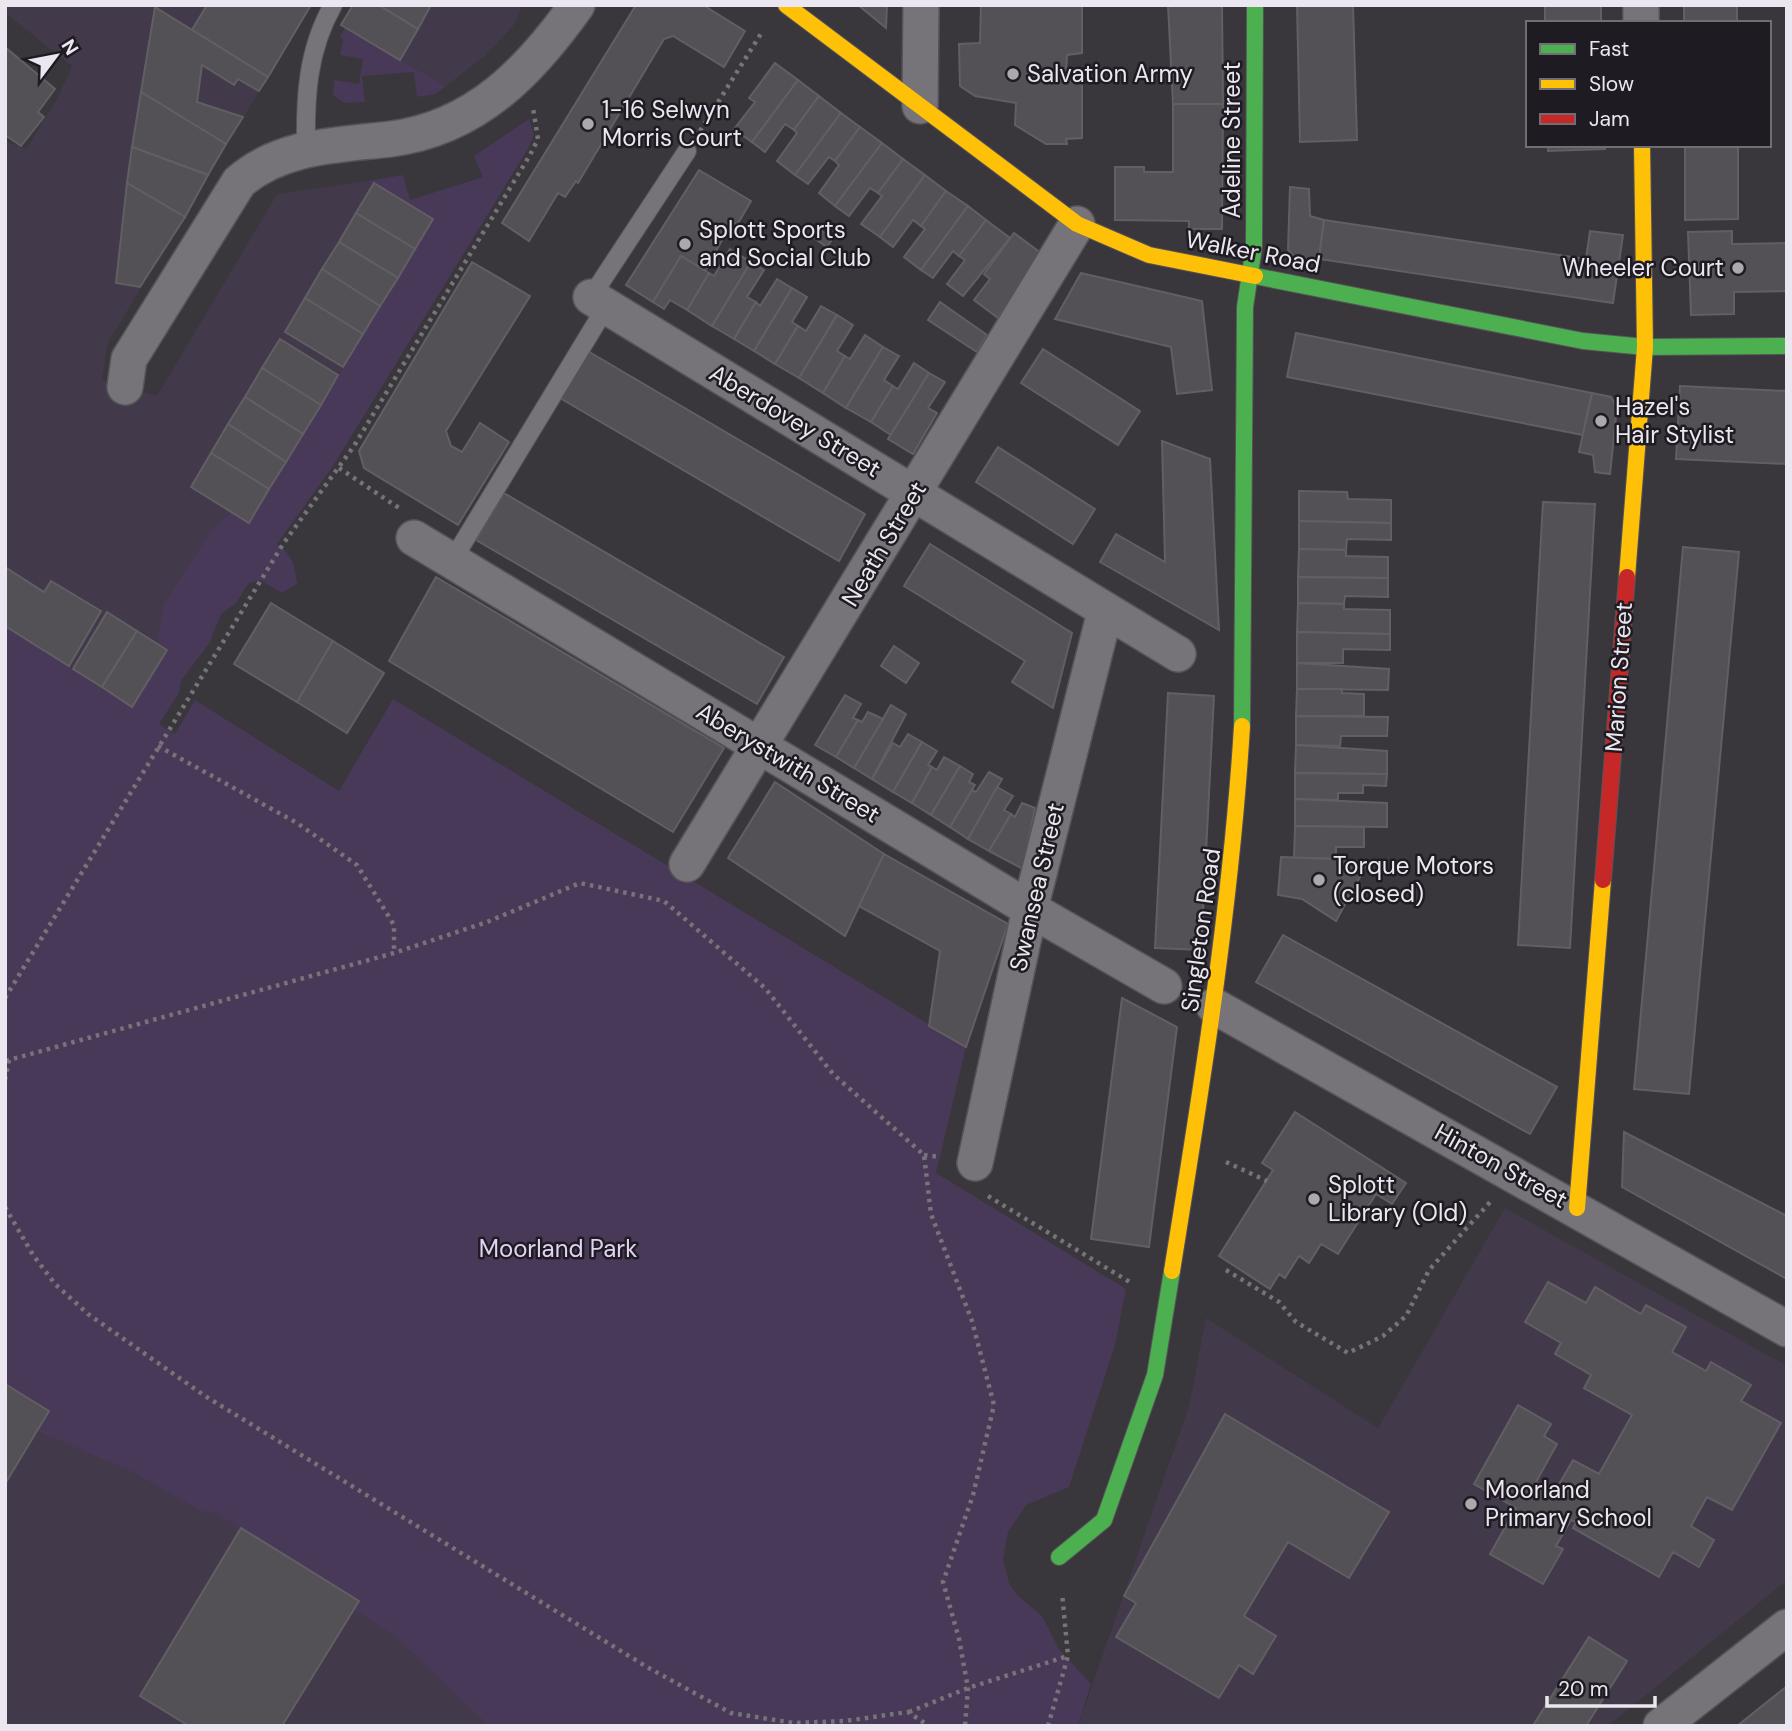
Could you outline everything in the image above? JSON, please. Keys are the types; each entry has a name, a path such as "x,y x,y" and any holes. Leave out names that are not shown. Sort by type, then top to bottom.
{"street":[{"path":"125,387 130,359 239,182 265,163 306,150 394,138 432,130 461,119 512,83 554,37 577,5"},
{"path":"920,106 921,5"},
{"name":"Adeline Street","path":"1250,274 1254,247 1255,5"},
{"name":"Walker Road","path":"787,6 1077,224 1101,237 1149,255 1583,341 1645,346 1787,346"},
{"name":"Marion Street","path":"1577,1208 1645,346 1642,147"},
{"name":"Neath Street","path":"687,864 1077,224"},
{"name":"Singleton Road","path":"1059,1558 1104,1520 1155,1375 1214,1006 1237,831 1244,697 1245,307 1250,274"},
{"name":"Aberdovey Street","path":"599,302 1178,654"},
{"name":"Aberystwith Street","path":"414,538 1030,909 1164,986"},
{"name":"Swansea Street","path":"953,1163 1030,909 1105,612"},
{"name":"Hinton Street","path":"1214,1006 1577,1208 1787,1329"},
{"path":"1661,1726 1787,1627"}],"lane":[{"path":"306,150 308,77 314,46 333,5"},
{"path":"452,561 687,151"}],"path":[{"path":"687,151 758,35 787,6"},
{"path":"5,998 283,544 339,468 538,139 534,109 512,83"},
{"path":"339,468 398,505 414,538"},
{"path":"158,746 297,824 357,865 394,925 394,953"},
{"path":"5,1080 7,1061 394,953 486,922 580,883 664,901 765,988 833,1074 924,1155 931,1214 972,1321 994,1405 973,1495 943,1582 959,1639 968,1688 965,1726"},
{"path":"1227,1270 1279,1302 1296,1322 1348,1353 1383,1336 1406,1316 1429,1270 1514,1174"},
{"path":"987,1195 1137,1285 1133,1308 1167,1312"},
{"path":"5,1208 33,1255 55,1284 88,1314 205,1396 647,1667 731,1713 793,1723 845,1721 908,1712 968,1688 1068,1656"},
{"path":"1048,1726 1068,1656 1059,1558"},
{"path":"908,1712 929,1726"}],"shaded area":[{"path":"5,5 311,5 108,343 102,380 157,396 277,194 367,181 433,219 249,523 132,707 5,626 5,141 26,149 57,99 72,66 5,13"},
{"path":"352,5 523,5 513,26 485,56 446,86 341,25"},
{"name":"Moorland Primary School","path":"1505,1208 1787,1366 1787,1580 1608,1726 1078,1726 1189,1406 1206,1318 1378,1428"},
{"path":"5,1357 359,1601 504,1726 5,1726"}],"green space":[{"path":"345,28 446,86 435,94 417,97 414,72 362,76 365,102 345,103 333,95 334,80 359,84 363,59 340,55 343,40 340,37"},
{"name":"Moorland Park","path":"529,119 534,134 528,149 333,466 277,544 292,561 297,584 282,593 260,580 249,583 236,603 221,614 210,642 181,681 179,693 159,724 175,734 195,700 339,791 393,699 966,1047 936,1173 1126,1289 1115,1345 1069,1487 1026,1505 1008,1532 1003,1559 1009,1583 1017,1595 1042,1616 1059,1649 1091,1684 1078,1726 489,1726 395,1636 354,1609 358,1601 216,1513 201,1511 135,1473 37,1431 49,1411 5,1384 5,626 132,707 161,660 158,634 164,604 215,525 233,512 252,511 269,489 433,220 367,181 403,175 410,200 483,177 474,156"}],"building":[{"path":"207,5 311,5 268,77 192,30"},
{"path":"353,5 379,5 418,29 400,60 341,25"},
{"path":"379,5 431,5 418,29"},
{"name":"1-16 Selwyn Morris Court","path":"636,5 703,5 745,31 724,67 673,36 664,39 578,183 576,181 565,197 558,193 529,241 502,223"},
{"path":"858,5 887,5 886,28"},
{"name":"Salvation Army","path":"981,5 1082,5 1082,53 1067,55 1066,75 1082,74 1082,138 1066,139 1067,144 1046,144 1015,125 1016,103 975,96 960,86 959,44 980,43"},
{"path":"1168,5 1222,5 1223,104 1173,104"},
{"path":"1297,5 1353,5 1357,140 1300,142"},
{"path":"1545,5 1601,5 1601,21 1545,21"},
{"path":"1684,5 1737,5 1737,21 1684,21"},
{"path":"155,7 268,77 259,91 238,79 234,85 202,65 197,102 243,117 226,144 141,92"},
{"path":"5,47 55,89 38,112 44,117 21,146 5,135"},
{"path":"775,63 798,80 752,142 734,129 755,102 749,98"},
{"path":"798,80 819,96 794,130 785,124 765,152 752,142"},
{"path":"141,92 226,144 208,175 132,147"},
{"path":"819,96 841,113 795,175 777,161 797,133 794,130"},
{"path":"1173,104 1223,104 1222,229 1189,229 1189,221 1115,220 1115,167 1144,167 1144,172 1173,172"},
{"path":"841,113 860,127 835,161 829,157 808,184 795,175"},
{"path":"860,127 882,143 835,206 819,193 839,165 835,161"},
{"path":"882,143 903,159 878,193 870,188 849,216 835,206"},
{"path":"132,147 208,175 185,217 127,183"},
{"path":"1548,147 1605,147 1605,149 1548,151"},
{"path":"1685,147 1738,147 1738,219 1685,220"},
{"path":"903,159 925,175 880,237 861,224 882,196 878,193"},
{"name":"Splott Sports and Social Club","path":"699,170 751,201 737,225 732,222 705,271 681,256 653,302 626,285"},
{"path":"925,175 946,191 921,226 913,220 893,247 880,237"},
{"path":"127,183 185,217 140,287 116,283"},
{"path":"374,183 433,219 415,249 356,213"},
{"path":"1290,187 1309,189 1310,216 1324,220 1319,259 1296,259 1288,250"},
{"path":"946,191 968,206 921,270 904,257 925,229 921,226"},
{"path":"968,206 986,220 959,256 953,251 933,278 921,270"},
{"path":"356,213 415,249 398,278 339,242"},
{"path":"986,220 1010,238 963,296 947,284 965,260 959,256"},
{"path":"1324,220 1586,259 1590,231 1623,235 1613,303 1319,259"},
{"path":"820,230 833,238 827,247 814,238"},
{"name":"Wheeler Court","path":"1732,231 1732,244 1787,243 1787,291 1734,292 1734,314 1691,315 1688,232"},
{"path":"1014,233 1041,253 998,318 974,300 990,279 984,274"},
{"path":"339,242 398,278 380,306 322,269"},
{"path":"730,249 751,262 712,326 687,310 709,273 714,276"},
{"path":"681,256 709,273 687,310 670,300 664,309 653,302"},
{"path":"472,262 530,296 446,431 451,446 462,452 480,423 509,442 458,525 364,468 359,451"},
{"path":"751,262 764,270 747,297 756,302 734,339 712,326"},
{"path":"322,269 380,306 363,334 305,298"},
{"path":"1081,273 1202,301 1212,390 1177,394 1171,347 1055,319"},
{"path":"777,279 792,288 754,351 734,339 756,302 760,306"},
{"path":"792,288 807,297 792,322 798,326 775,364 754,351"},
{"path":"305,298 363,334 343,367 285,332"},
{"path":"940,302 987,335 977,352 928,320"},
{"path":"821,306 837,315 799,378 775,364 798,326 806,331"},
{"path":"837,315 853,325 837,351 845,356 823,393 799,378"},
{"path":"1296,333 1592,393 1583,435 1287,377"},
{"path":"865,335 883,347 846,408 823,393 845,356 850,359"},
{"path":"280,339 338,375 321,405 262,368"},
{"path":"883,347 899,356 884,380 893,386 871,422 846,408"},
{"path":"1043,349 1140,411 1118,445 1021,383"},
{"path":"586,350 865,514 839,561 558,397"},
{"path":"914,363 929,373 891,435 871,422 893,386 898,389"},
{"path":"262,368 321,405 303,434 245,397"},
{"path":"929,373 945,382 928,408 937,413 913,454 888,439"},
{"path":"1680,386 1787,391 1787,464 1676,459"},
{"name":"Hazel's Hair Stylist","path":"1592,393 1611,397 1617,407 1610,474 1595,472 1593,455 1579,452"},
{"path":"245,397 303,434 286,462 228,424"},
{"path":"228,424 286,462 269,489 211,453"},
{"path":"1162,441 1210,459 1219,630 1100,562 1116,534 1165,562"},
{"path":"998,447 1095,509 1073,544 976,482"},
{"path":"211,453 269,489 249,523 191,487"},
{"path":"1299,491 1347,492 1348,499 1391,500 1391,523 1299,521"},
{"path":"504,493 784,657 757,704 476,540"},
{"path":"1543,502 1595,504 1570,948 1518,945"},
{"path":"1299,521 1391,523 1391,540 1347,539 1346,550 1299,549"},
{"path":"930,544 1072,633 1053,708 1012,682 1025,661 904,586"},
{"path":"1683,547 1739,552 1689,1094 1634,1089"},
{"path":"1299,549 1346,550 1346,556 1388,557 1388,578 1298,577"},
{"path":"5,567 44,592 51,581 101,611 69,666 5,626"},
{"path":"436,577 724,748 673,832 389,661"},
{"path":"1298,577 1388,578 1388,597 1345,596 1344,604 1298,603"},
{"path":"271,603 333,641 297,702 234,664"},
{"path":"1298,603 1344,604 1344,609 1390,610 1390,634 1297,632"},
{"path":"107,612 137,631 102,687 73,669"},
{"path":"137,631 167,650 132,707 102,687"},
{"path":"1297,632 1390,634 1390,650 1343,649 1343,663 1297,663"},
{"path":"333,641 384,673 347,733 297,702"},
{"path":"894,646 919,663 906,683 881,666"},
{"path":"1297,663 1389,669 1388,690 1297,689"},
{"path":"1297,689 1342,689 1342,693 1364,694 1364,716 1296,716"},
{"path":"1168,693 1214,696 1201,950 1155,948"},
{"path":"845,695 861,704 853,718 858,720 836,757 815,745"},
{"path":"891,705 906,714 872,779 854,768"},
{"path":"868,712 883,719 854,768 836,757 858,720 862,722"},
{"path":"1296,716 1388,717 1387,736 1341,736 1340,746 1296,745"},
{"path":"908,734 922,742 893,792 872,779 893,743 900,747"},
{"path":"922,742 937,751 928,765 932,767 912,803 893,792"},
{"path":"1296,745 1387,751 1387,774 1295,773"},
{"path":"944,757 960,766 931,815 912,803 932,767 937,770"},
{"path":"960,766 973,774 969,782 975,785 950,827 931,815"},
{"path":"989,772 1002,779 968,839 950,827 972,790 976,792"},
{"path":"1295,773 1387,774 1386,786 1363,785 1363,793 1338,793 1338,800 1295,799"},
{"path":"775,782 884,854 845,936 728,858"},
{"path":"997,787 1013,796 1004,810 1011,814 989,851 968,839"},
{"path":"1295,799 1387,803 1387,827 1295,826"},
{"path":"1022,803 1035,808 1023,869 989,851 1011,814 1015,817"},
{"path":"1295,826 1364,827 1364,847 1336,847 1336,859 1294,858"},
{"path":"884,854 1008,924 966,1047 929,1026 940,951 859,906"},
{"name":"Torque Motors (closed)","path":"1281,857 1336,859 1367,864 1336,921 1302,899 1278,895"},
{"path":"1283,935 1557,1087 1530,1134 1256,982"},
{"path":"1122,998 1177,1027 1149,1247 1091,1239"},
{"name":"Splott Library (Old)","path":"1295,1112 1406,1183 1392,1204 1376,1194 1338,1254 1321,1244 1309,1263 1299,1256 1285,1278 1279,1274 1270,1289 1219,1256 1273,1170 1262,1163"},
{"path":"1624,1132 1787,1216 1787,1279 1622,1187"},
{"path":"1548,1282 1586,1303 1595,1287 1641,1314 1646,1305 1686,1327 1672,1352 1706,1371 1711,1362 1751,1385 1741,1401 1781,1423 1732,1510 1707,1497 1691,1526 1714,1540 1699,1567 1673,1552 1659,1577 1573,1528 1576,1522 1571,1520 1556,1546 1563,1549 1543,1584 1490,1554 1516,1508 1474,1484 1518,1405 1551,1424 1544,1436 1557,1444 1536,1482 1564,1498 1568,1491 1558,1486 1573,1460 1599,1474 1632,1415 1584,1388 1591,1375 1555,1354 1561,1343 1525,1322"},
{"path":"5,1384 49,1411 5,1484"},
{"path":"1225,1414 1389,1512 1349,1578 1288,1542 1244,1616 1276,1636 1253,1674 1239,1665 1219,1698 1116,1637 1136,1603 1124,1596"},
{"path":"241,1528 359,1601 282,1726 189,1726 140,1696"},
{"path":"1589,1637 1627,1661 1586,1726 1537,1726 1534,1724"},
{"path":"1787,1686 1787,1726 1737,1726"}],"traffic: fast":[{"path":"1242,726 1245,307 1254,247 1255,5"},
{"path":"1255,276 1583,341 1645,347 1787,346"},
{"path":"1059,1557 1104,1520 1155,1375 1172,1271"}],"traffic: slow":[{"path":"786,5 1077,224 1149,255 1255,276"},
{"path":"1627,577 1645,347 1642,147"},
{"path":"1172,1271 1223,931 1242,726"},
{"path":"1577,1208 1603,880"}],"traffic: jam":[{"path":"1603,880 1627,577"}],"place":[{"name":"Salvation Army","path":"1013,74"},
{"name":"1-16 Selwyn Morris Court","path":"588,124"},
{"name":"Splott Sports and Social Club","path":"685,244"},
{"name":"Wheeler Court","path":"1738,268"},
{"name":"Hazel's Hair Stylist","path":"1601,421"},
{"name":"Torque Motors (closed)","path":"1319,880"},
{"name":"Splott Library (Old)","path":"1314,1199"},
{"name":"Moorland Primary School","path":"1471,1504"}]}
